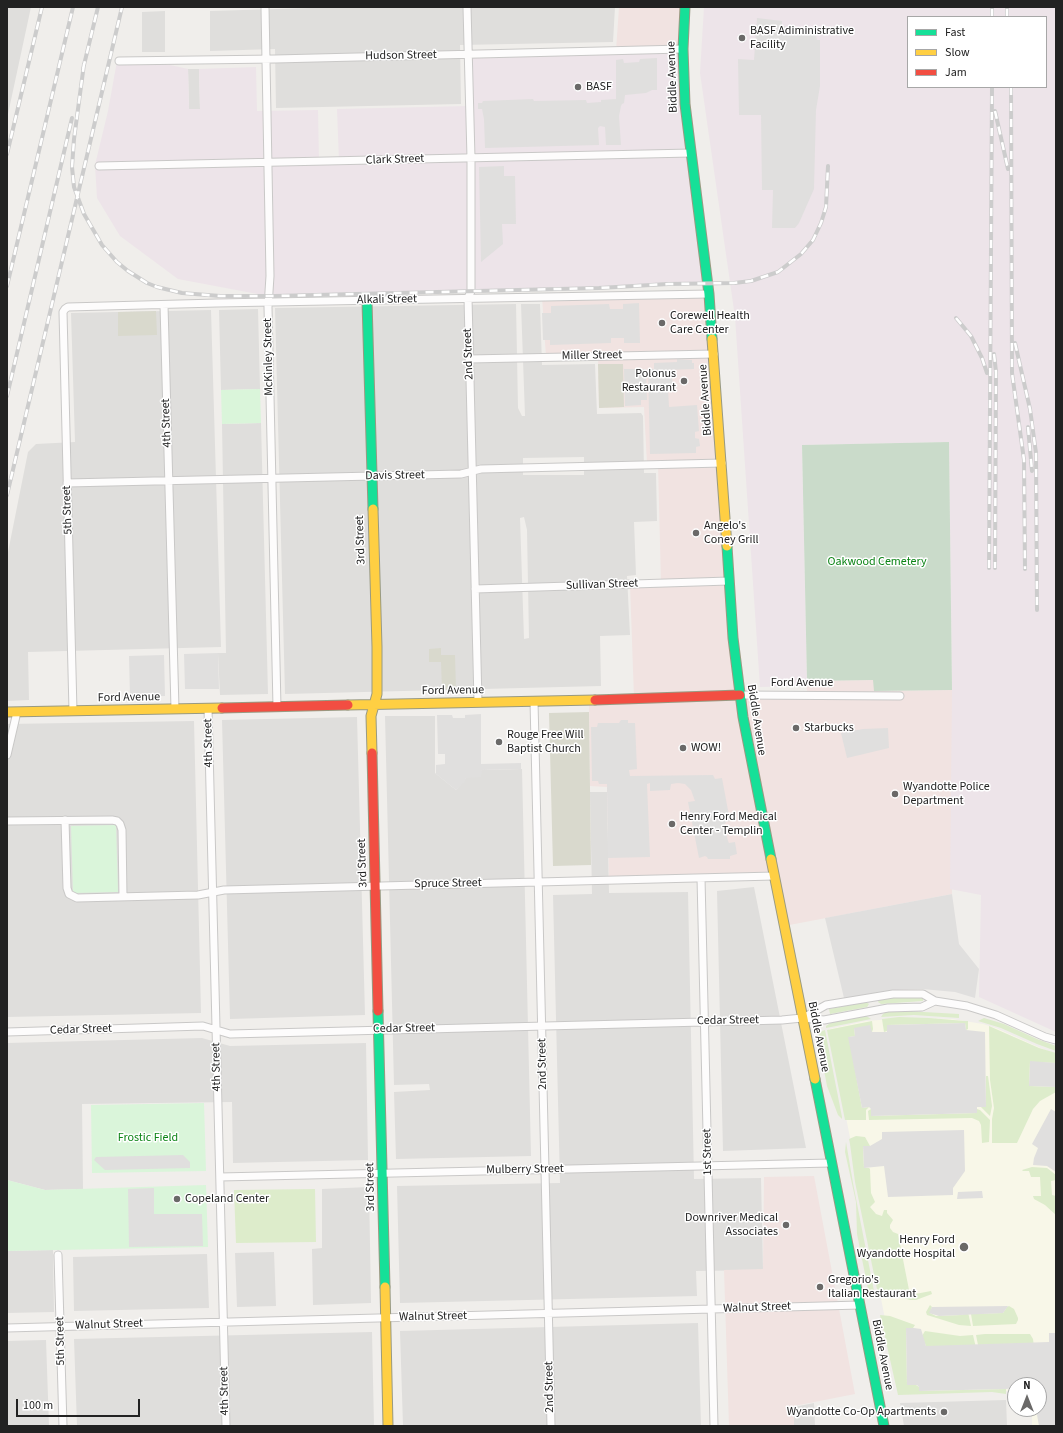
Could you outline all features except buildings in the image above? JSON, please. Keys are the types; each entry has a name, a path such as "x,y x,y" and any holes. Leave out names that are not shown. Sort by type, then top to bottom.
{"main road":[{"name":"Biddle Avenue","path":"684,7 683,50 685,104 709,294 735,658 746,740 884,1426"},
{"name":"3rd Street","path":"368,301 371,476 377,647 377,694 371,716 388,1426"},
{"name":"Ford Avenue","path":"7,712 374,705 740,695"}],"street":[{"name":"McKinley Street","path":"265,7 270,276 268,302 271,478 277,707"},
{"name":"2nd Street","path":"467,7 471,158 471,291 468,298 478,702"},
{"name":"Hudson Street","path":"119,61 683,50"},
{"name":"Clark Street","path":"99,166 691,153"},
{"name":"Alkali Street","path":"65,309 68,307 268,302 709,294"},
{"name":"4th Street","path":"164,305 175,709"},
{"name":"5th Street","path":"65,309 63,312 73,711"},
{"name":"Miller Street","path":"469,359 714,354"},
{"name":"Davis Street","path":"67,483 461,474 481,469 722,463"},
{"name":"Sullivan Street","path":"475,589 730,581"},
{"name":"Ford Avenue","path":"740,695 900,696"},
{"name":"2nd Street","path":"534,701 551,1426"},
{"name":"4th Street","path":"208,708 226,1426"},
{"path":"7,755 17,712"},
{"name":"Spruce Street","path":"66,820 67,888 69,894 77,898 198,895 224,890 774,876"},
{"path":"7,821 112,820 120,824 122,830 123,897"},
{"name":"1st Street","path":"702,878 714,1426"},
{"path":"802,1018 826,1005 893,994 923,994 935,1002 980,1009 1056,1040"},
{"name":"Cedar Street","path":"7,1032 200,1026 230,1034 704,1022 802,1018 824,1020 888,1008 922,1007 935,1002"},
{"name":"Mulberry Street","path":"220,1177 831,1163"},
{"name":"5th Street","path":"58,1255 63,1426"},
{"name":"Walnut Street","path":"7,1328 860,1305"}],"shaded area":[{"path":"7,7 31,7 8,114 7,114"},
{"path":"344,7 615,7 613,42 460,45 461,104 276,108 275,49 210,51 210,11"},
{"path":"619,7 685,7 683,49 616,51"},
{"path":"704,7 1056,7 1056,1032 979,997 981,895 950,889 952,690 949,442 802,445 807,686 760,687 735,317 700,73"},
{"path":"165,11 165,52 142,52 142,12"},
{"path":"757,18 782,21 782,26 785,26 799,35 816,35 817,40 820,40 820,86 816,110 814,189 799,223 795,228 772,228 773,190 762,190 761,115 739,115 738,59 754,60"},
{"path":"683,49 708,283 599,288 268,296 178,279 120,236 97,198 95,165 108,111 117,61 152,61 188,69 189,109 200,109 199,69 256,67 257,111 318,110 319,162 339,161 337,109 469,106 468,55"},
{"path":"657,58 657,90 652,90 646,93 625,95 624,103 621,106 619,116 621,145 606,145 605,127 600,126 598,128 599,145 485,148 484,119 482,109 478,109 478,103 482,103 483,101 533,99 534,101 586,100 587,103 616,99 616,60 623,59 624,63 639,62 640,59"},
{"path":"188,69 199,69 200,109 189,109"},
{"path":"504,166 504,176 515,176 516,224 502,224 503,244 481,262 479,167"},
{"path":"709,294 740,695 807,695 807,681 874,680 874,691 952,690 952,894 784,926 773,876 609,880 607,787 590,786 589,700 634,698 630,584 661,583 658,464 647,464 644,407 599,408 598,356 546,357 542,297"},
{"path":"639,303 640,343 624,343 624,338 611,338 611,343 550,345 550,340 543,340 542,313 551,313 551,306 609,304 610,309 623,309 623,304"},
{"path":"516,304 518,408 522,416 525,416 521,304 540,304 542,365 595,364 597,414 641,413 643,416 644,473 656,473 657,521 634,522 636,575 627,576 630,635 600,636 601,686 285,694 275,308","holes":["584,457 584,475 523,475 523,458","524,517 527,530 529,638 524,639 520,518"]},
{"path":"258,309 260,389 221,390 219,310"},
{"path":"211,310 221,647 28,652 29,700 7,701 7,557 28,452 36,444 75,442 71,313"},
{"path":"156,311 157,335 118,336 118,312"},
{"path":"677,359 692,360 692,363 694,363 694,369 667,370 667,376 672,376 673,386 668,387 669,407 697,405 699,431 695,432 695,438 699,439 700,446 696,447 696,453 650,454 648,369 654,369 654,363 677,362"},
{"path":"598,364 623,364 624,407 599,408"},
{"path":"624,369 646,369 647,400 641,400 641,405 625,406"},
{"path":"261,423 268,694 220,695 218,653 226,653 222,424"},
{"path":"441,648 441,655 455,655 456,689 442,690 441,662 429,662 429,649"},
{"path":"218,653 219,689 185,689 184,654"},
{"path":"164,655 165,696 130,697 129,656"},
{"path":"589,712 591,865 553,866 549,713"},
{"path":"481,714 481,764 521,763 521,769 482,770 481,777 466,778 464,783 456,790 436,774 436,765 445,764 445,754 438,754 437,715 452,715 453,718 465,718 465,715"},
{"path":"385,716 435,716 435,773 456,790 466,778 482,770 522,769 531,1156 396,1159 394,1092 430,1090 429,1084 394,1085"},
{"path":"357,717 365,1015 230,1019 222,720"},
{"path":"621,720 628,720 628,723 635,723 637,769 629,770 630,776 713,775 715,779 722,778 730,821 726,822 724,825 729,843 735,842 737,854 730,856 730,859 708,859 705,856 699,858 688,802 695,801 691,790 685,784 678,783 671,784 670,790 650,791 650,783 647,784 650,857 608,858 607,784 599,784 598,781 592,781 591,727 597,727 598,723 619,723"},
{"path":"194,721 201,1013 7,1017 7,724"},
{"path":"888,728 889,748 847,758 841,733 863,729"},
{"path":"590,792 607,792 609,893 688,892 694,1179 761,1178 763,1270 696,1271 697,1296 400,1303 397,1186 560,1183 553,895 592,894"},
{"path":"754,887 806,1148 723,1151 717,891"},
{"path":"952,894 959,944 979,969 975,998 955,992 922,989 894,990 844,998 825,918"},
{"name":"Henry Ford Wyandotte Hospital","path":"908,1018 952,1019 983,1024 996,1028 1056,1055 1056,1426 1032,1426 1032,1417 1047,1417 1047,1377 1007,1377 1007,1391 902,1393 890,1345 829,1029 865,1021"},
{"path":"965,1023 966,1030 985,1032 986,1107 977,1107 977,1113 871,1116 871,1109 869,1107 862,1108 848,1037 855,1036 854,1028 870,1025 872,1032 887,1032 887,1025"},
{"path":"202,1038 230,1046 366,1043 368,1160 233,1163 232,1102 82,1104 83,1189 45,1190 7,1180 7,1043"},
{"path":"1030,1061 1056,1063 1056,1087 1029,1086"},
{"path":"1051,1109 1056,1112 1056,1172 1047,1166 1033,1165 1038,1148 1032,1144"},
{"path":"964,1130 965,1171 953,1188 953,1195 888,1197 884,1166 864,1168 863,1146 870,1146 882,1139 882,1132"},
{"path":"183,1155 190,1162 190,1168 105,1170 94,1160 96,1157"},
{"path":"814,1176 855,1394 794,1406 794,1426 729,1426 724,1270 763,1269 764,1177"},
{"path":"369,1187 371,1303 313,1305 312,1249 322,1248 322,1189"},
{"path":"154,1188 154,1214 202,1214 203,1246 129,1247 128,1189"},
{"path":"982,1191 983,1198 957,1199 958,1192"},
{"path":"53,1250 54,1312 7,1313 7,1251"},
{"path":"274,1252 276,1306 237,1307 235,1253"},
{"path":"207,1254 209,1308 74,1311 73,1257"},
{"path":"1008,1306 1003,1313 939,1316 929,1313 932,1307"},
{"path":"698,1323 701,1426 403,1426 400,1331"},
{"path":"906,1328 921,1329 926,1346 1049,1342 1049,1333 1056,1333 1056,1426 1039,1426 1037,1417 1047,1417 1047,1377 1007,1377 1006,1389 919,1391 919,1387 917,1385 907,1385"},
{"path":"372,1332 374,1426 77,1426 74,1339"},
{"path":"46,1340 49,1426 7,1426 7,1341"},
{"path":"1006,1400 1007,1426 904,1426 900,1403"},
{"path":"814,1403 815,1426 794,1426 794,1407"}],"green space":[{"path":"260,389 261,423 222,424 221,390"},
{"name":"Oakwood Cemetery","path":"949,442 952,690 874,691 873,680 807,681 802,445"},
{"path":"116,825 118,892 73,893 71,826"},
{"path":"898,997 921,997 923,998 923,1001 881,1004 878,1002 879,1000"},
{"path":"866,1002 869,1004 867,1007 830,1014 829,1009"},
{"path":"906,1011 959,1014 959,1018 914,1015 881,1017 886,1012"},
{"path":"865,1015 871,1019 826,1028 826,1026 832,1022"},
{"path":"899,1017 968,1021 968,1029 966,1030 965,1023 887,1025 887,1031 884,1032 882,1019"},
{"path":"984,1018 1004,1024 1056,1046 1056,1051 1001,1028 978,1021"},
{"path":"872,1021 872,1032 854,1028 855,1036 849,1037 862,1108 869,1107 866,1110 866,1120 845,1120 827,1030"},
{"path":"989,1026 1039,1048 1056,1053 1056,1063 1030,1062 1029,1086 1056,1087 1056,1092 1040,1101 1033,1109 1017,1143 992,1143 992,1119 994,1108 990,1080"},
{"path":"825,1030 842,1119 838,1115 827,1086 818,1039 819,1032"},
{"path":"986,1076 988,1076 992,1106 990,1116 980,1106 986,1106"},
{"name":"Frostic Field","path":"204,1103 206,1171 92,1173 91,1105"},
{"path":"871,1109 871,1116 977,1113 977,1109 990,1120 989,1142 982,1143 981,1125 979,1121 972,1118 869,1120 868,1111"},
{"path":"856,1136 865,1137 870,1146 863,1147 864,1168 870,1169 871,1193 875,1202 870,1207 876,1214 882,1216 884,1210 887,1210 887,1213 893,1220 890,1228 893,1232 898,1234 910,1295 931,1291 932,1294 916,1300 910,1300 887,1294 878,1294 855,1182 849,1139"},
{"path":"846,1142 874,1291 869,1292 857,1234 856,1202 845,1152"},
{"path":"1032,1167 1047,1168 1056,1175 1056,1180 1051,1181 1052,1195 1056,1196 1056,1215 1045,1205 1034,1199 1033,1196 1041,1196 1040,1177 1031,1177 1029,1171 1022,1170"},
{"path":"7,1180 45,1190 206,1185 208,1247 7,1251"},
{"path":"315,1189 316,1242 236,1243 234,1190"},
{"path":"930,1305 932,1307 930,1313 936,1316 962,1315 968,1312 971,1326 959,1325 927,1315 926,1312"},
{"path":"1009,1306 1014,1309 1018,1318 1016,1324 973,1326 971,1314 1003,1313"},
{"path":"880,1315 890,1316 915,1325 913,1328 906,1328 907,1385 916,1385 919,1387 920,1391 1006,1389 1006,1394 992,1392 898,1395"},
{"path":"925,1331 960,1336 973,1335 976,1348 926,1346 922,1336"},
{"path":"1030,1334 1033,1339 1034,1347 979,1350 976,1335"}],"railway":[{"path":"7,154 42,7"},
{"path":"7,286 73,7"},
{"path":"83,69 98,7"},
{"path":"7,495 122,7"},
{"path":"992,7 992,16"},
{"path":"1007,7 1007,16"},
{"path":"84,64 74,139 72,167 74,187 84,214 102,245 117,262 128,271 147,283 182,293 220,296 275,296 599,288 668,284 734,283 751,281 778,272 801,254 813,240 821,223 826,207 828,166"},
{"path":"989,568 992,88"},
{"path":"1011,88 1012,373 1024,460 1025,569"},
{"path":"995,111 1008,169"},
{"path":"7,396 72,118"},
{"path":"956,318 971,336 982,358 987,373"},
{"path":"1015,343 1030,409 1036,453 1037,610"},
{"path":"994,354 996,372 995,568"},
{"path":"1028,427 1032,471"}],"traffic: fast":[{"path":"685,7 683,49 685,104 709,294 712,339"},
{"path":"367,301 373,509"},
{"path":"727,546 733,638 743,717 771,859"},
{"path":"378,1011 385,1287"},
{"path":"815,1079 884,1426"}],"traffic: slow":[{"path":"712,339 727,546"},
{"path":"372,753 371,716 377,694 373,509"},
{"path":"348,705 595,700"},
{"path":"7,712 222,708"},
{"path":"771,859 815,1079"},
{"path":"385,1287 388,1426"}],"traffic: jam":[{"path":"595,700 740,695"},
{"path":"222,708 348,705"},
{"path":"372,753 378,1011"}],"place":[{"name":"BASF Adiministrative Facility","path":"742,38"},
{"name":"BASF","path":"578,87"},
{"name":"Corewell Health Care Center","path":"662,323"},
{"name":"Polonus Restaurant","path":"684,381"},
{"name":"Angelo's Coney Grill","path":"696,533"},
{"name":"Starbucks","path":"796,728"},
{"name":"Rouge Free Will Baptist Church","path":"499,742"},
{"name":"WOW!","path":"683,748"},
{"name":"Wyandotte Police Department","path":"895,794"},
{"name":"Henry Ford Medical Center - Templin","path":"672,824"},
{"name":"Copeland Center","path":"177,1199"},
{"name":"Downriver Medical Associates","path":"786,1225"},
{"name":"Henry Ford Wyandotte Hospital","path":"964,1247"},
{"name":"Gregorio's Italian Restaurant","path":"820,1287"},
{"name":"Wyandotte Co-Op Apartments","path":"944,1412"}]}
